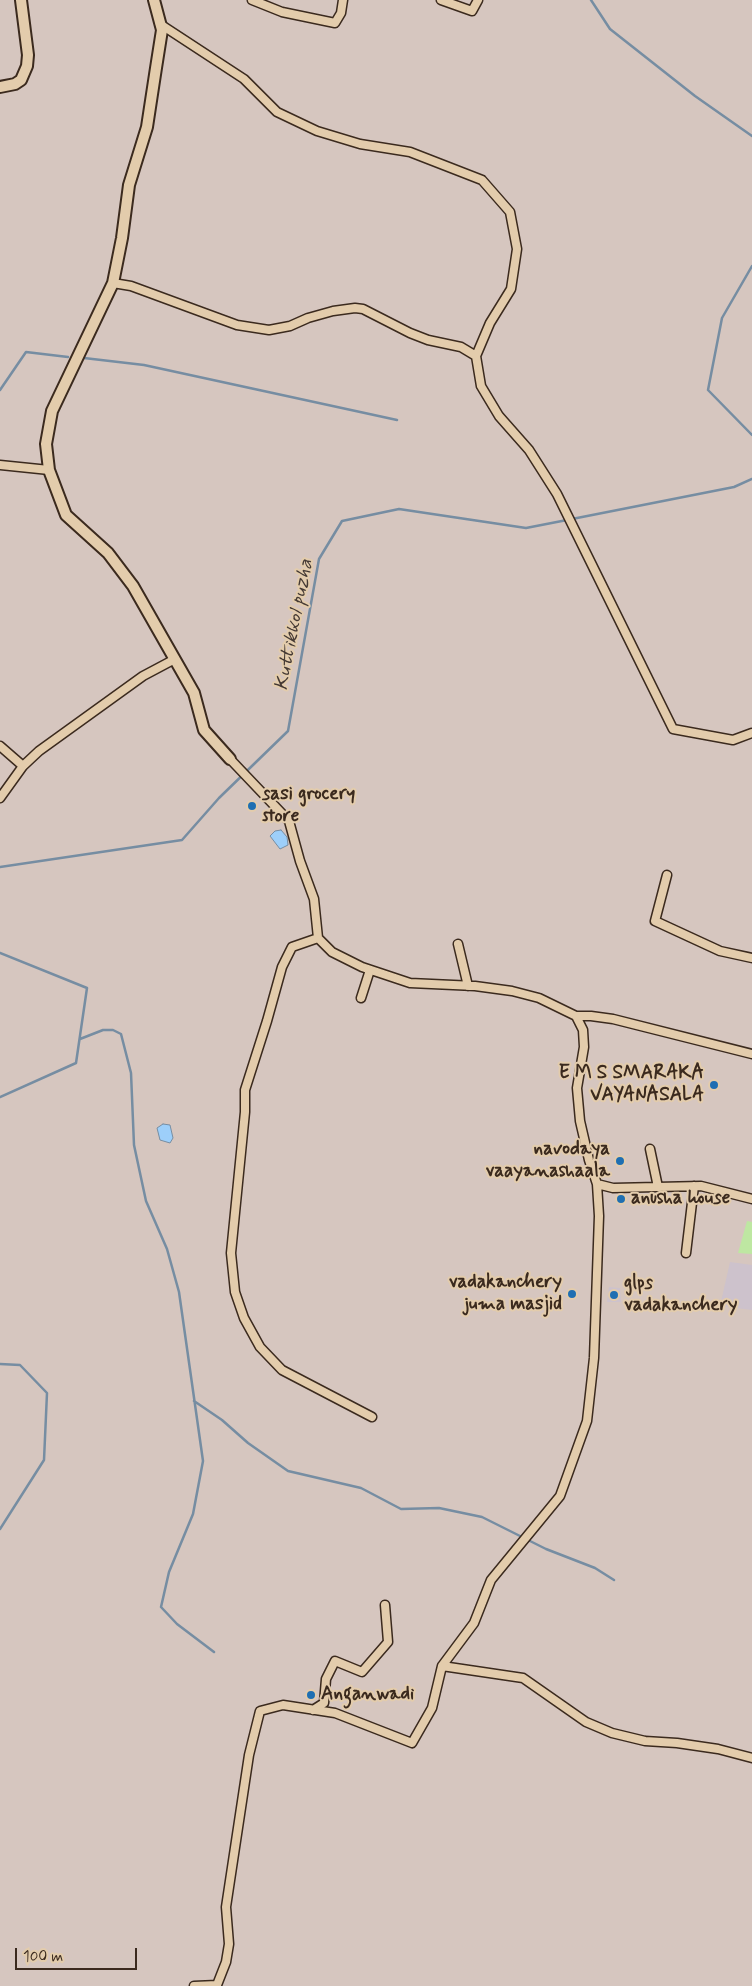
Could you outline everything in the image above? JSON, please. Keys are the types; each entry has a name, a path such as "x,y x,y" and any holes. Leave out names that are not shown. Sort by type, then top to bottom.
{"street":[{"path":"0,87 15,84 20,80 27,66 28,55 21,0"},
{"path":"154,0 162,30 147,127 129,185 122,238 113,283 52,411 46,444 49,470 66,515 114,559 133,586 194,693 204,730 289,821 300,861 314,899 318,938 332,952 370,970 410,983 468,986 512,991 561,1008 576,1016 613,1019 752,1054"},
{"path":"252,0 282,12 335,23 341,13 343,0"},
{"path":"441,0 472,11 478,0"},
{"path":"160,24 244,79 277,112 317,130 360,144 410,152 482,180 510,212 517,249 511,289 490,323 476,356 481,386 499,416 529,450 557,494 673,730 732,740 752,733"},
{"path":"113,283 130,286 237,325 269,330 290,326 308,318 333,311 354,308 363,309 410,333 428,340 461,346 476,356"},
{"path":"0,465 49,470"},
{"path":"0,798 23,766 39,751 143,676 175,659"},
{"path":"0,746 23,766"},
{"path":"667,874 655,920 720,951 752,958"},
{"path":"318,938 292,948 282,967 245,1090 245,1112 231,1253 234,1292 244,1318 260,1347 282,1370 372,1417"},
{"path":"458,944 468,986"},
{"path":"361,998 370,970"},
{"path":"194,1986 217,1986 226,1962 229,1944 226,1907 228,1888 249,1755 260,1711 282,1705 334,1714 412,1743 432,1708 442,1666 474,1623 491,1580 560,1496 587,1421 594,1358 599,1216 597,1184 580,1121 577,1088 584,1047 583,1030 576,1016"},
{"path":"650,1150 658,1187"},
{"path":"597,1184 613,1188 694,1186 752,1199"},
{"path":"686,1253 694,1186"},
{"path":"313,1710 324,1703 326,1679 335,1661 362,1672 388,1642 385,1605"},
{"path":"442,1666 523,1678 586,1722 612,1733 645,1741 718,1749 752,1758"}],"shaded area":[{"path":"730,1262 752,1265 752,1310 720,1306"},
{"name":"glps vadakanchery","path":"609,1287 620,1288 621,1302 607,1302"}],"green space":[{"path":"747,1221 752,1222 752,1254 738,1253"}],"water":[{"path":"281,830 287,837 288,845 280,849 270,836 275,831"},
{"path":"163,1124 170,1125 173,1138 170,1143 160,1140 157,1128"}],"waterway":[{"path":"591,0 610,29 695,96 752,136"},
{"name":"Kuttikkol puzha","path":"752,266 722,318 708,390 752,435"},
{"path":"0,390 26,352 68,357"},
{"path":"84,358 144,365 397,420"},
{"name":"Kuttikkol puzha","path":"572,519 734,487 752,479"},
{"name":"Kuttikkol puzha","path":"0,867 182,840 219,798 288,731 319,559 342,521 399,509 526,528 567,520"},
{"name":"Kuttikkol puzha","path":"0,953 87,988 76,1063 0,1097"},
{"path":"80,1039 103,1030 113,1030 121,1034 131,1073 134,1145 146,1201 167,1249 179,1292 203,1461 193,1514 169,1572 161,1607 177,1624 214,1652"},
{"name":"Kuttikkol puzha","path":"0,1364 20,1365 47,1393 44,1460 0,1529"},
{"path":"194,1401 288,1471 361,1488 401,1509 439,1508 482,1517 546,1549 595,1568 614,1580"}],"place":[{"name":"sasi grocery store","path":"252,806"},
{"name":"E M S SMARAKA VAYANASALA","path":"714,1085"},
{"name":"navodaya vaayanashaala","path":"620,1161"},
{"name":"anusha house","path":"621,1199"},
{"name":"vadakanchery juma masjid","path":"572,1294"},
{"name":"glps vadakanchery","path":"614,1295"},
{"name":"Anganwadi","path":"311,1695"}]}
